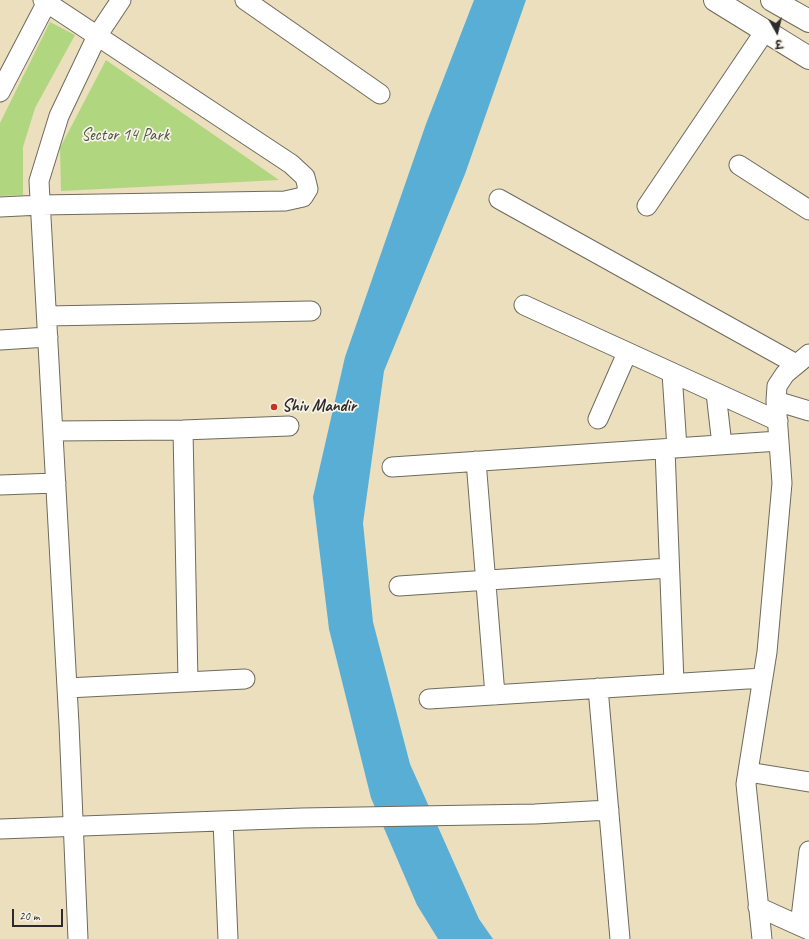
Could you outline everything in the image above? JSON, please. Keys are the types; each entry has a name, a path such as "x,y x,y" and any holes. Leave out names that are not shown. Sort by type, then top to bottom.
{"street":[{"path":"78,939 68,688 39,181 59,116 97,36 120,0"},
{"path":"245,0 380,94"},
{"path":"715,0 809,58"},
{"path":"772,0 809,21"},
{"path":"0,92 45,1 291,164 305,177 308,189 302,197 285,201 0,207"},
{"path":"647,206 765,31"},
{"path":"739,165 809,210"},
{"path":"499,199 802,359 785,374 777,386 776,401 782,483 767,652 746,784 762,939"},
{"path":"524,305 778,421"},
{"path":"47,316 311,311"},
{"path":"0,340 48,337"},
{"path":"598,419 627,353"},
{"path":"672,373 669,568 674,683"},
{"path":"716,393 722,445"},
{"path":"776,401 809,411"},
{"path":"53,431 183,430 289,426"},
{"path":"183,430 188,682"},
{"path":"392,467 779,441"},
{"path":"476,461 495,695"},
{"path":"0,485 56,483"},
{"path":"399,586 669,568"},
{"path":"429,700 763,678"},
{"path":"68,688 245,679"},
{"path":"598,688 620,939"},
{"path":"748,772 809,782"},
{"path":"0,829 302,818 535,814 609,810"},
{"path":"222,821 228,939"},
{"path":"758,907 804,928 809,852"}],"green space":[{"name":"Sector 14 Park","path":"50,22 75,35 35,108 23,147 23,195 0,196 0,123"},
{"name":"Sector 14 Park","path":"106,60 279,180 61,191 60,148"}],"water":[{"path":"474,0 526,0 465,174 384,371 363,523 373,622 410,764 479,919 493,939 438,939 417,905 371,798 329,629 313,497 345,357 426,124"}],"place":[{"name":"Shiv Mandir","path":"274,407"}]}
